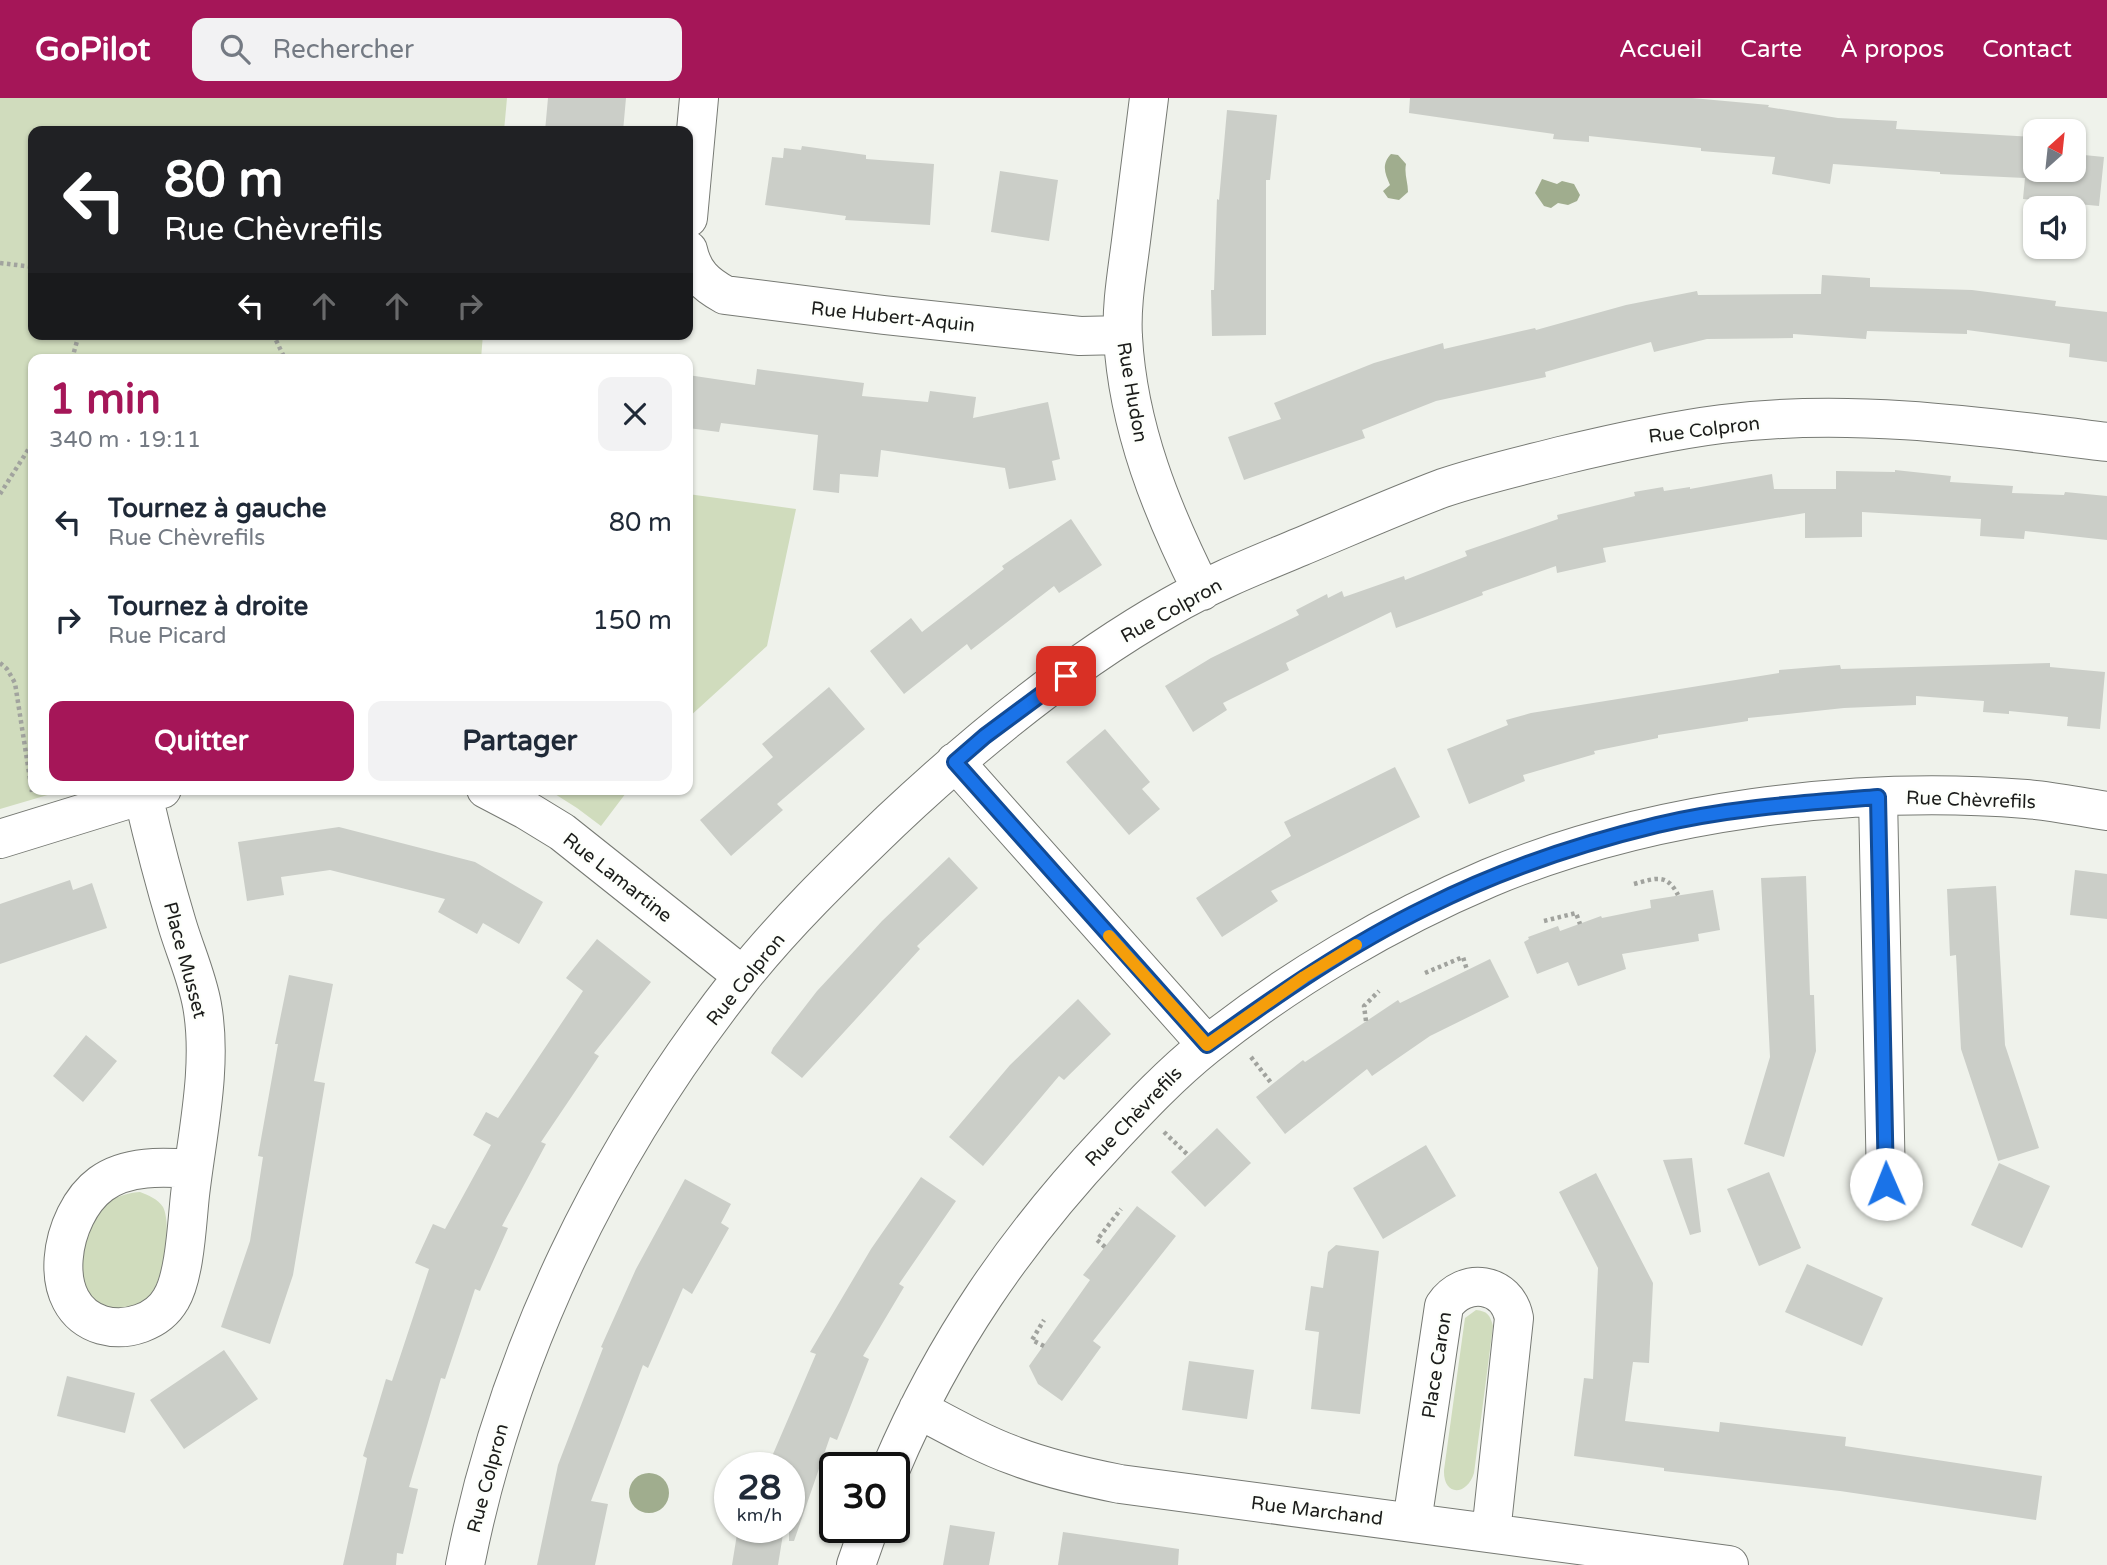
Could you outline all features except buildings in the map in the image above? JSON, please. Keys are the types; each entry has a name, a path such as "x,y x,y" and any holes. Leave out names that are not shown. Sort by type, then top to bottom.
{"street":[{"path":"693,163 699,98"},
{"name":"Rue Hudon","path":"1149,98 1125,292 1123,335 1133,408 1144,454 1171,529 1202,591"},
{"name":"Rue Hubert-Aquin","path":"693,265 708,286 725,295 871,314 1080,336 1123,335"},
{"name":"Rue Colpron","path":"465,1565 482,1487 500,1427 557,1278 586,1219 653,1103 743,976 851,859 985,736 1105,647 1174,604 1308,543 1445,488 1511,468 1623,440 1727,424 1805,418 1877,420 2009,430 2107,442"},
{"path":"955,762 1207,1045"},
{"path":"0,839 143,795"},
{"name":"Place Musset","path":"154,795 177,925 202,1005 204,1067 193,1169"},
{"name":"Rue Lamartine","path":"497,795 562,832 743,976"},
{"name":"Rue Chèvrefils","path":"898,1452 939,1366 979,1300 1071,1180 1139,1108 1207,1045 1304,977 1427,907 1527,864 1657,825 1693,818 1787,805 1878,797 1965,796 2029,799 2107,811"},
{"path":"1878,797 1886,1184"},
{"name":"Place Caron","path":"1412,1522 1444,1306 1458,1291 1469,1287 1484,1288 1500,1292 1508,1300 1514,1318 1491,1532"},
{"name":"Rue Marchand","path":"918,1409 1015,1456 1088,1477 1166,1492 1491,1532 1729,1565"},
{"path":"856,1565 864,1543"}],"path":[{"path":"0,262 28,266"},
{"path":"0,494 28,450"},
{"path":"0,663 15,683 28,748"},
{"path":"33,795 33,800"},
{"path":"1634,884 1665,879 1672,884 1678,895"},
{"path":"1544,921 1576,913 1580,924"},
{"path":"1425,973 1463,957 1467,970"},
{"path":"1366,1021 1364,1006 1379,991"},
{"path":"1105,1247 1097,1240 1122,1209"},
{"path":"1044,1346 1032,1340 1045,1320"}],"shaded area":[{"path":"0,98 507,98 504,126 28,126 28,340 483,340 481,354 28,354 28,795 48,795 0,809"},
{"path":"1391,154 1398,155 1406,164 1408,192 1399,200 1388,198 1383,191 1390,185 1385,165"},
{"path":"1542,179 1557,184 1562,181 1574,184 1580,195 1577,201 1568,205 1558,203 1551,208 1544,206 1535,193"},
{"path":"693,495 796,509 767,646 693,713"},
{"path":"556,795 624,795 601,826"},
{"path":"140,1192 163,1207 167,1229 164,1259 155,1287 142,1305 110,1310 92,1298 84,1284 82,1264 85,1242 100,1208 116,1198"},
{"path":"1476,1310 1488,1314 1493,1326 1474,1473 1466,1486 1456,1490 1447,1485 1444,1470 1465,1318"},
{"path":"649,1473 663,1479 669,1493 663,1507 649,1513 635,1507 629,1493 635,1479"}],"slow traffic":[{"path":"1109,936 1207,1045 1304,977 1356,945"}],"route":[{"path":"1066,676 985,736 955,762 1207,1045 1304,977 1355,946 1427,907 1527,864 1657,825 1787,805 1878,797 1886,1184"}]}
